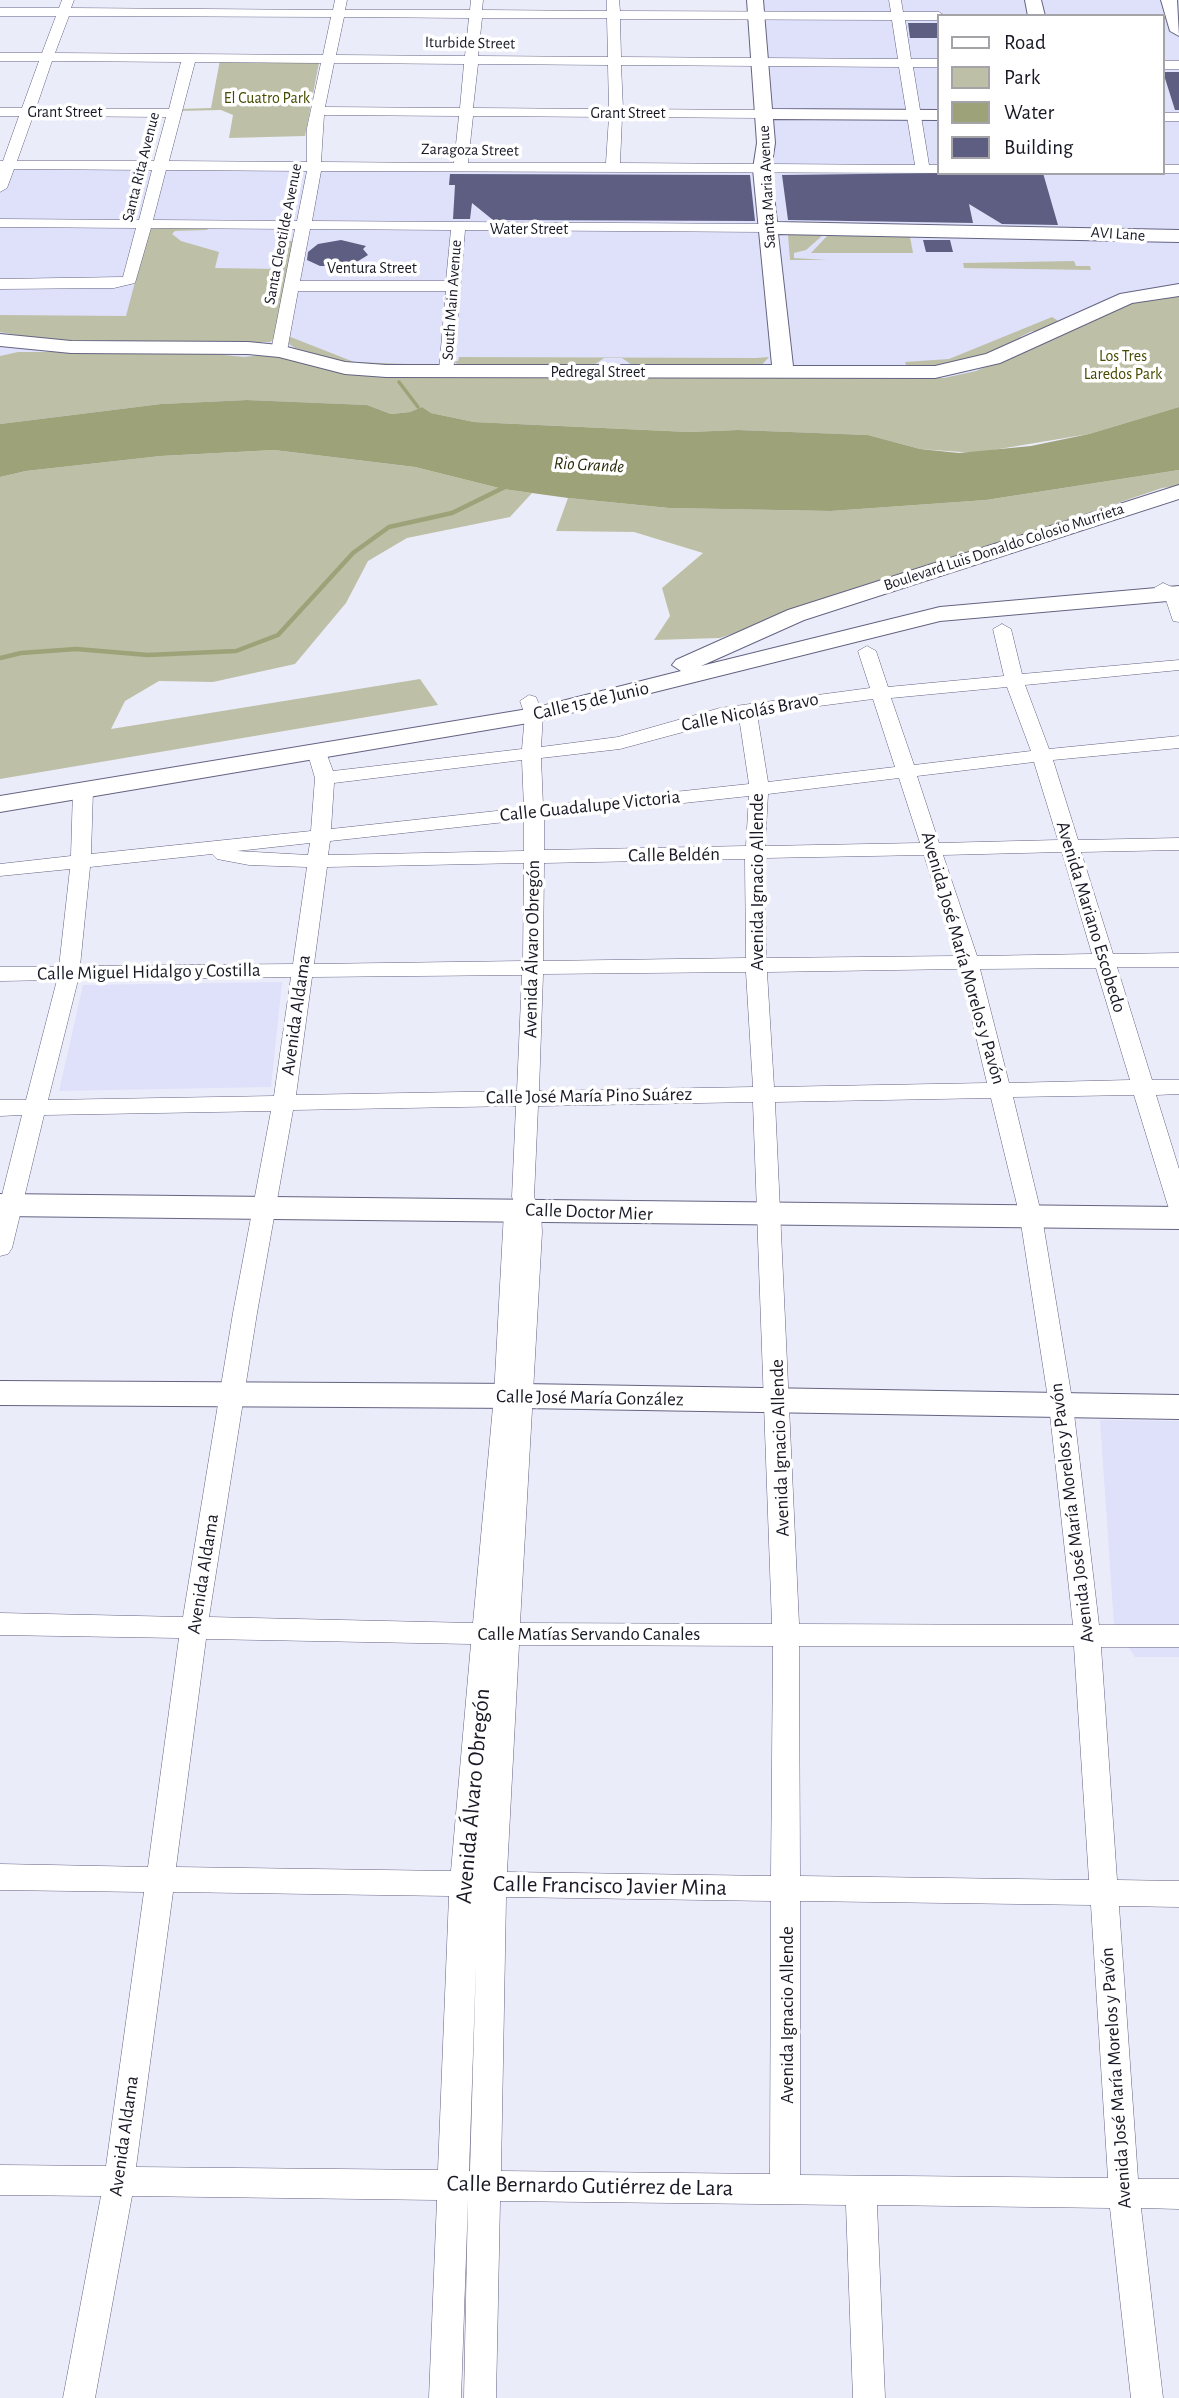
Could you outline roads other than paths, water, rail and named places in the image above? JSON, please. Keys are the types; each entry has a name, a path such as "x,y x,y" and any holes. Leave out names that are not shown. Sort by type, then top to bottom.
{"main road":[{"path":"1169,0 1174,21"},
{"name":"Santa Maria Avenue","path":"756,8 766,143 762,169 783,373"},
{"name":"Grant Street","path":"763,114 937,115"},
{"name":"Water Street","path":"768,228 1057,232"},
{"path":"1057,232 1116,242 1179,243"},
{"name":"AVI Lane","path":"1057,232 1179,236"},
{"name":"Pedregal Street","path":"2,343 279,351 366,370 935,372 993,359 1127,298 1179,290"},
{"name":"Boulevard Luis Donaldo Colosio Murrieta","path":"838,611 1179,492"},
{"name":"Calle 15 de Junio","path":"838,611 971,595 1175,596"},
{"name":"Calle 15 de Junio","path":"0,792 643,689 940,614 1175,596"},
{"path":"643,689 764,627 838,611"},
{"name":"Calle 15 de Junio","path":"0,804 317,751 531,708 705,655"},
{"name":"Calle Doctor Mier","path":"6,1205 265,1208 523,1206 771,1214 1179,1218"},
{"name":"Calle José María González","path":"0,1393 515,1396 1179,1407"}],"street":[{"path":"895,0 923,169"},
{"path":"0,12 66,6 613,7 756,8 937,16"},
{"path":"0,188 4,165 27,112 66,6"},
{"name":"Santa Cleotilde Avenue","path":"279,351 315,166 313,134 317,111 340,6"},
{"path":"461,166 477,7"},
{"path":"613,7 613,169"},
{"name":"Iturbide Street","path":"0,57 937,63"},
{"name":"Santa Rita Avenue","path":"0,284 127,282 131,278 189,58"},
{"name":"Grant Street","path":"317,111 763,114"},
{"name":"Grant Street","path":"0,112 173,113"},
{"name":"Zaragoza Street","path":"4,165 937,169"},
{"name":"Water Street","path":"0,223 304,224 458,229 768,228"},
{"name":"South Main Avenue","path":"447,371 458,229"},
{"name":"Ventura Street","path":"290,286 453,286"},
{"name":"Avenida Mariano Escobedo","path":"1002,629 1014,681 1042,755 1179,1206"},
{"name":"Avenida José María Morelos y Pavón","path":"867,651 968,961 1002,1090 1031,1217 1061,1405 1087,1636 1124,2193 1147,2398"},
{"name":"Calle Nicolás Bravo","path":"325,778 620,743 688,722 747,709 882,692 1179,665"},
{"name":"Avenida Álvaro Obregón","path":"445,2398 469,2183 478,1884 515,1396 533,966 534,811 531,708"},
{"name":"Avenida Ignacio Allende","path":"747,709 759,789 755,854 756,964 771,1214 786,1635 788,1888 785,2189"},
{"name":"Calle Guadalupe Victoria","path":"0,870 1179,742"},
{"name":"Avenida Aldama","path":"79,2398 119,2182 194,1628 231,1396 284,1101 321,835 325,778 317,751"},
{"path":"0,1248 6,1205 37,1107 69,973 81,861 83,790"},
{"name":"Calle Beldén","path":"214,847 224,855 249,859 317,861 1179,844"},
{"name":"Calle Miguel Hidalgo y Costilla","path":"0,974 1179,960"},
{"name":"Calle José María Pino Suárez","path":"0,1108 529,1096 1179,1087"},
{"name":"Calle Matías Servando Canales","path":"0,1623 497,1634 1179,1636"},
{"name":"Calle Francisco Javier Mina","path":"0,1877 1179,1894"},
{"name":"Calle Bernardo Gutiérrez de Lara","path":"0,2180 469,2183 1179,2194"},
{"name":"Avenida Álvaro Obregón","path":"469,2183 480,2398"},
{"path":"861,2191 869,2398"}],"water":[{"name":"Rio Grande","path":"247,400 367,405 391,414 410,412 422,407 431,413 474,422 689,432 738,430 868,435 920,449 959,453 1031,446 1089,434 1179,407 1179,470 986,500 831,511 669,508 568,498 503,489 415,467 274,450 161,456 26,471 0,477 0,424 161,404"}],"waterway":[{"path":"399,382 418,407"},
{"path":"0,658 21,653 76,649 148,655 236,651 278,635 353,553 389,527 452,513 507,486"}],"park label":[{"name":"El Cuatro Park","path":"267,98"},
{"name":"Los Tres Laredos Park","path":"1123,365"}]}
